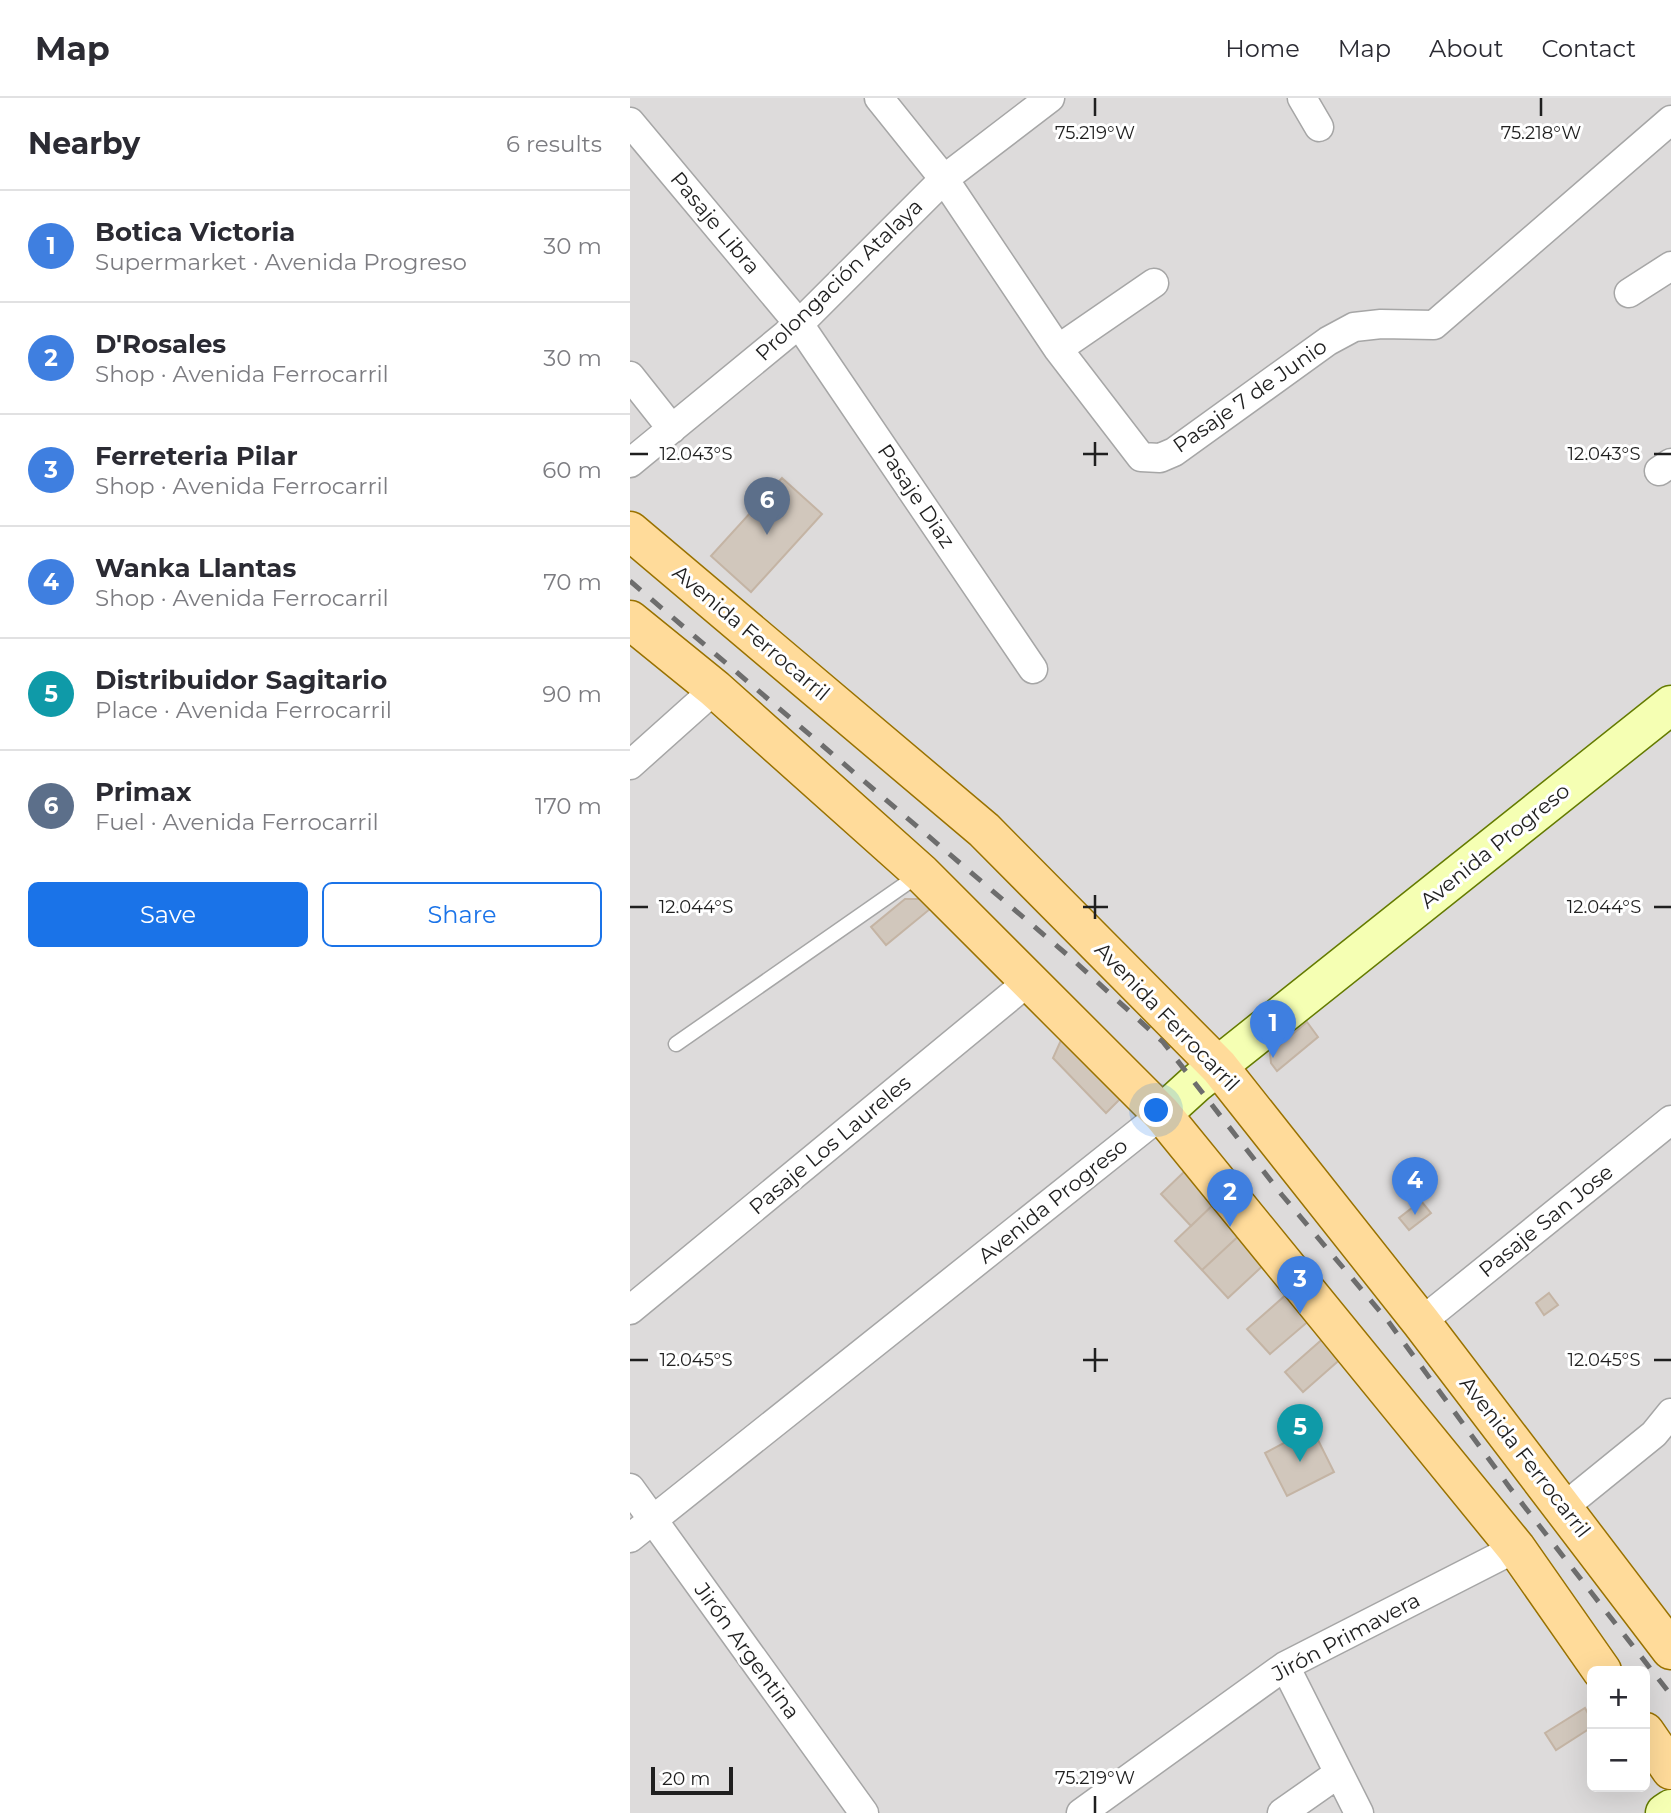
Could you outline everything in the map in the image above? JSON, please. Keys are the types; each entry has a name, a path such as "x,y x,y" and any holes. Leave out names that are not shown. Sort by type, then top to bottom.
{"main road":[{"name":"Avenida Ferrocarril","path":"630,531 984,830 1219,1067 1421,1322 1671,1650"},
{"path":"630,620 715,689 921,873 1162,1114 1516,1548 1599,1666"},
{"path":"1650,1739 1671,1770"}],"street":[{"name":"Pasaje 7 de Junio","path":"879,98 944,179 1058,349 1141,457 1160,458 1174,452 1328,341 1354,327 1381,324 1434,326 1671,120"},
{"name":"Prolongación Atalaya","path":"630,463 799,324 944,179 1050,98"},
{"path":"1302,98 1319,127"},
{"name":"Pasaje Libra","path":"630,122 799,324"},
{"path":"1629,293 1671,266"},
{"path":"1058,349 1154,283"},
{"name":"Pasaje Diaz","path":"799,324 1034,669"},
{"path":"630,376 672,429"},
{"path":"630,765 715,689"},
{"name":"Avenida Progreso","path":"630,1538 1162,1114 1195,1084 1669,711"},
{"name":"Pasaje Los Laureles","path":"630,1310 1029,981"},
{"name":"Pasaje San Jose","path":"1421,1322 1671,1120"},
{"path":"1564,1507 1665,1431"},
{"name":"Jirón Argentina","path":"630,1488 864,1813"},
{"name":"Jirón Primavera","path":"1081,1813 1285,1666 1516,1548"},
{"path":"1285,1666 1359,1813"},
{"path":"1282,1813 1339,1773"},
{"path":"1665,1813 1671,1809"}],"lane":[{"path":"676,1044 921,873"}],"shaded area":[{"path":"630,98 1671,98 1671,1813 630,1813"}],"building":[{"path":"782,478 822,514 751,592 711,556"},
{"path":"905,899 921,899 930,909 886,945 871,927"},
{"path":"1307,1022 1318,1037 1277,1071 1271,1063 1270,1053"},
{"path":"1062,1038 1122,1097 1106,1113 1053,1058"},
{"path":"1185,1171 1215,1203 1191,1226 1161,1194"},
{"path":"1421,1201 1431,1213 1409,1230 1399,1218"},
{"path":"1215,1203 1243,1232 1202,1270 1175,1241"},
{"path":"1243,1232 1269,1260 1228,1298 1202,1270"},
{"path":"1288,1293 1311,1319 1270,1354 1247,1329"},
{"path":"1549,1293 1558,1305 1544,1315 1536,1303"},
{"path":"1326,1336 1344,1356 1303,1392 1285,1372"},
{"path":"1312,1428 1334,1472 1287,1496 1265,1453"},
{"path":"1585,1708 1587,1730 1556,1750 1545,1733"}],"railway":[{"path":"630,581 1071,958 1163,1042 1282,1195 1388,1321 1510,1488 1671,1695"}],"place":[{"name":"Primax","path":"767,535"},
{"name":"Botica Victoria","path":"1273,1058"},
{"name":"Wanka Llantas","path":"1415,1215"},
{"name":"D'Rosales","path":"1230,1227"},
{"name":"Ferreteria Pilar","path":"1300,1314"},
{"name":"Distribuidor Sagitario","path":"1300,1462"}]}
